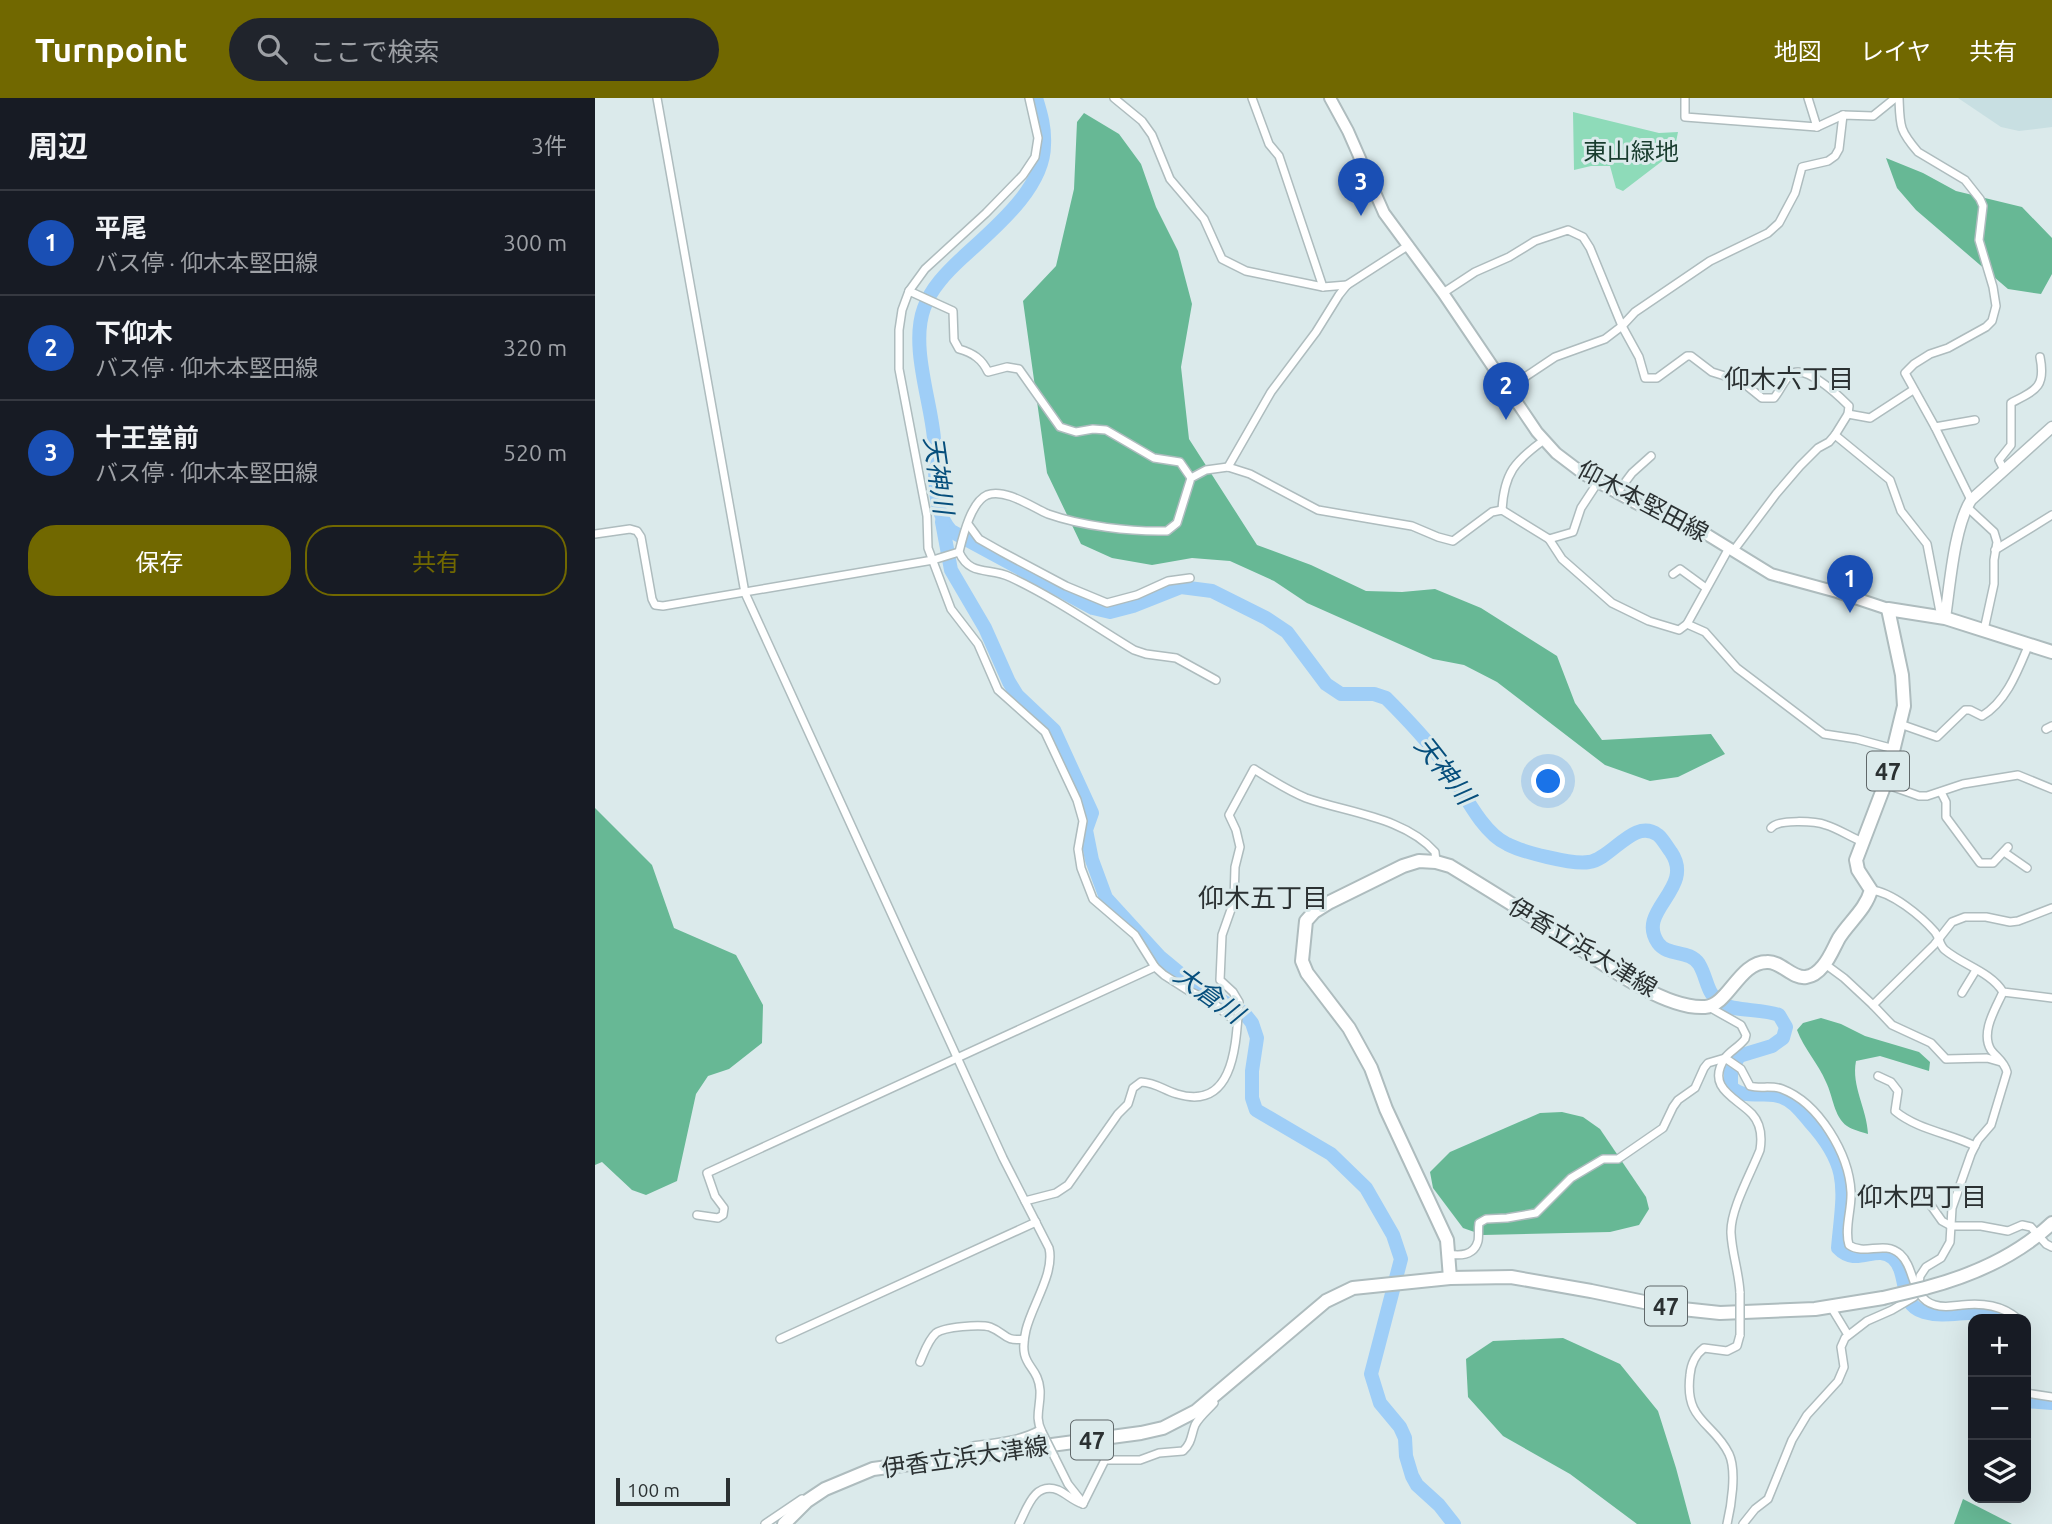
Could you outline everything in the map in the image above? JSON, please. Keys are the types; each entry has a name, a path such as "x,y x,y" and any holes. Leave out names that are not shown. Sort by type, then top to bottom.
{"main road":[{"name":"仰木本堅田線","path":"1332,100 1384,213 1443,293 1507,389 1556,453 1598,482 1641,506 1693,526 1771,574 1888,609"},
{"path":"1888,609 1943,617 2052,652"},
{"name":"47","path":"1871,890 1856,865 1885,784 1904,706 1902,675 1888,609"},
{"path":"1436,862 1419,861 1403,866 1314,912 1306,921 1302,961 1307,973 1349,1028 1371,1068 1397,1134 1447,1240 1450,1278"},
{"name":"伊香立浜大津線","path":"1436,862 1450,866 1627,979 1684,1005 1712,1006"},
{"path":"1712,1006 1742,975 1757,964 1775,962 1800,977 1814,974 1825,964 1840,937 1868,900 1871,890"},
{"name":"伊香立浜大津線","path":"784,1524 807,1501 846,1478 873,1469 1163,1428 1196,1411 1326,1301 1353,1288 1450,1278 1511,1277 1591,1290 1673,1308 1720,1314 1831,1307 1919,1292 1972,1273 2039,1236 2052,1223"}],"street":[{"path":"657,98 745,593 957,1058 1049,1248 1050,1264 1033,1309 1022,1352 1040,1391 1037,1417 1041,1431 1068,1484 1083,1504"},
{"path":"1029,98 1038,138 1035,157 1023,174 986,213 925,269 909,291 902,310 899,369 926,516 928,548 951,608 978,644 998,690 1045,732 1072,789 1083,821 1079,849 1081,868 1093,900 1135,935 1155,967 1174,983 1211,1001 1237,1023"},
{"path":"1114,98 1142,121 1152,135 1170,178 1203,219 1222,258 1230,265 1246,271 1323,287 1347,285"},
{"path":"1252,98 1269,144 1279,156 1323,287"},
{"path":"1685,98 1685,117 1817,127 1843,115 1873,116 1899,98 1900,130 1918,152 1965,180 1980,199 1983,206 1979,240 1996,306 1992,321 1986,327 1914,363 1905,373 1935,427 1969,504 1994,532 1997,542 1994,584 1984,630"},
{"path":"1808,98 1817,127"},
{"path":"1507,389 1555,357 1594,345 1622,326 1635,312 1710,261 1768,233 1779,223 1795,193 1802,167 1831,160 1839,149 1843,115"},
{"path":"958,551 973,508 986,495 1004,495 1081,523 1167,531 1177,523 1191,478 1206,470 1228,467 1250,474 1318,510 1412,526 1453,541 1492,512 1502,510 1549,539 1562,558 1612,603 1630,614 1671,629 1679,629 1687,624 1706,588 1732,549 1800,466 1818,448 1829,442 1848,414 1849,406 1838,395 1805,372 1791,374 1778,393 1769,400 1762,398 1741,381 1712,372 1687,356 1657,378 1646,378 1590,248 1583,237 1568,230 1535,241 1509,257 1475,272 1443,293"},
{"path":"1228,467 1271,392 1347,285 1409,245"},
{"path":"909,291 953,311 954,340 959,349 972,353 984,363 988,372 1007,367 1019,369 1060,428 1076,432 1106,430 1154,458 1179,462 1191,478"},
{"path":"2004,470 1999,460 2011,445 2011,403 2032,392 2040,384 2043,372 2040,357"},
{"path":"1848,414 1870,418 1913,390"},
{"path":"1935,427 1975,420"},
{"path":"1943,617 1960,526 1969,504 2052,427"},
{"path":"1835,435 1890,480 1901,511 1927,544 1934,594 1943,617"},
{"path":"1502,510 1503,495 1510,473 1521,457 1545,440"},
{"path":"1616,492 1651,456"},
{"path":"1549,539 1573,532 1581,508 1598,482"},
{"path":"1995,550 2052,514"},
{"path":"967,527 979,539 1002,552 1066,586 1107,603 1137,595 1168,581 1190,578"},
{"path":"595,534 630,529 637,531 641,537 652,599 655,605 663,606 933,559 958,551"},
{"path":"958,551 965,563 974,570 1006,575 1041,592 1134,650 1176,658 1216,680"},
{"path":"1673,574 1680,569 1706,588"},
{"path":"1687,624 1705,632 1737,668 1824,734 1894,748"},
{"path":"1900,723 1937,737 1965,710 1982,716 1990,711 2012,683 2029,644"},
{"path":"1025,1200 1056,1193 1068,1185 1128,1104 1133,1088 1141,1082 1155,1083 1177,1094 1193,1096 1210,1092 1223,1084 1229,1072 1239,1002 1220,980 1222,935 1234,901 1235,867 1240,847 1229,815 1254,769 1305,798 1359,812 1416,836 1435,852 1436,862"},
{"path":"1885,784 1919,796 1963,784 2018,775 2052,789"},
{"path":"1941,792 1946,802 1946,817 1975,859 1980,863 1993,863 2006,850 2027,868"},
{"path":"1771,828 1783,822 1825,824 1845,836 1863,842"},
{"path":"1871,890 1887,893 1896,899 1931,928 1943,949 1994,980 2003,992 2052,998"},
{"path":"1873,1006 1939,939 1952,922 1986,917 2018,921 2052,908"},
{"path":"1825,964 1844,978 1892,1025 1931,1043 1946,1059 1987,1058 2005,1065"},
{"path":"697,1215 718,1218 723,1215 724,1208 711,1188 706,1174 1155,967"},
{"path":"1962,993 1976,970"},
{"path":"1743,1524 1755,1509 1768,1499 1792,1440 1814,1406 1838,1381 1844,1367 1841,1346 1848,1335 1867,1321 1906,1302 1919,1292 1920,1276 1926,1267 1941,1258 1951,1242 1952,1208 1975,1146 1991,1125 2007,1072 1988,1040 1991,1018 2003,992"},
{"path":"1712,1006 1741,1024 1744,1029 1745,1039 1721,1068 1722,1088 1728,1096 1752,1114 1761,1130 1762,1139 1761,1150 1733,1218 1731,1231 1739,1273 1740,1335 1737,1346 1727,1352 1705,1348 1696,1353 1690,1371 1690,1397 1698,1418 1723,1445 1732,1464 1727,1524"},
{"path":"1448,1254 1471,1253 1478,1242 1479,1223 1486,1219 1536,1213 1571,1178 1603,1159 1618,1159 1663,1128 1678,1100 1696,1088 1708,1063 1728,1059 1741,1069 1750,1086 1781,1089 1791,1094 1827,1128 1839,1146 1849,1174 1851,1191 1849,1245 1855,1249 1884,1247 1896,1251 1908,1264 1912,1282 1924,1300 1934,1305 1988,1305 2010,1314"},
{"path":"1878,1076 1891,1083 1898,1091 1895,1111 1907,1121 1975,1146"},
{"path":"1924,1197 1942,1221 1951,1226 1981,1226 2008,1231 2022,1225 2031,1227 2052,1247"},
{"path":"780,1339 1036,1223"},
{"path":"1831,1307 1848,1335"},
{"path":"920,1362 933,1335 940,1331 977,1325 988,1326 1005,1339 1024,1339"},
{"path":"1083,1504 1105,1460 1140,1461 1159,1453 1183,1451 1191,1441 1193,1428 1199,1419 1220,1397 1219,1391"},
{"path":"2031,1394 2052,1397"},
{"path":"974,1454 973,1446 1010,1441 1041,1431"},
{"path":"1020,1524 1031,1498 1046,1490 1059,1491 1083,1504"},
{"path":"765,1524 804,1498 807,1501"}],"shaded area":[{"path":"1958,98 2052,98 2052,127 2019,131 2001,127"}],"green space":[{"name":"東山緑地","path":"1573,112 1659,133 1678,132 1674,152 1623,191 1616,188 1610,166 1574,170"},
{"path":"1084,113 1119,134 1141,164 1156,207 1178,251 1192,304 1181,367 1189,439 1257,545 1311,565 1366,591 1435,589 1481,608 1557,656 1575,703 1602,740 1711,734 1725,754 1678,777 1650,781 1605,765 1497,682 1464,665 1433,659 1307,603 1274,581 1230,561 1192,558 1152,565 1112,558 1081,544 1047,473 1023,301 1056,266 1074,189 1077,122"},
{"path":"1886,158 1923,173 1956,191 2022,207 2052,238 2052,274 2041,294 2008,289 1916,210 1897,188"},
{"path":"595,808 652,865 674,928 736,955 763,1005 762,1043 729,1069 708,1076 696,1094 677,1181 646,1195 632,1190 602,1162 595,1165"},
{"path":"1821,1018 1865,1036 1919,1052 1930,1062 1929,1071 1880,1056 1856,1061 1857,1088 1868,1134 1849,1127 1839,1117 1823,1075 1797,1030 1803,1023"},
{"path":"1562,1112 1583,1117 1600,1129 1646,1197 1649,1209 1639,1225 1610,1232 1483,1235 1463,1228 1433,1188 1430,1172 1450,1152 1540,1113"},
{"path":"1563,1338 1620,1364 1658,1411 1691,1524 1637,1524 1570,1474 1503,1436 1468,1397 1466,1359 1493,1341"},
{"path":"1963,1499 2012,1524 1954,1524"}],"waterway":[{"name":"天神川","path":"1036,98 1044,139 1042,161 1035,177 1014,208 940,281 927,301 920,323 920,356 934,439 937,500 944,522 951,531 1093,608 1110,612 1181,587 1212,591 1266,618 1287,632 1326,684 1341,694 1374,694 1386,698 1439,757 1480,820 1507,844 1560,860 1589,862 1598,859 1640,831 1658,835 1677,865 1672,888 1654,920 1653,931 1658,943 1667,950 1695,959 1713,996 1722,1004 1779,1015 1786,1027 1783,1038 1772,1046 1739,1056 1731,1071 1731,1087 1743,1093 1776,1095 1786,1099 1798,1108 1833,1153 1842,1181 1838,1248 1852,1256 1880,1253 1893,1258 1901,1272 1910,1302 1924,1312 1989,1314"},
{"name":"大倉川","path":"942,522 951,570 985,628 1017,695 1054,730 1092,813 1086,830 1092,860 1106,898 1160,957 1195,986 1244,1013 1252,1023 1257,1038 1252,1071 1252,1098 1256,1110 1331,1154 1366,1188 1393,1235 1401,1259 1371,1374 1380,1403 1400,1427 1405,1438 1406,1456 1412,1476 1417,1485 1439,1505 1454,1524"},
{"name":"天神川","path":"2031,1401 2052,1403"}],"place":[{"name":"十王堂前","path":"1361,216"},
{"name":"下仰木","path":"1506,420"},
{"name":"平尾","path":"1850,613"}],"district":[{"name":"仰木六丁目","path":"1789,378"},
{"name":"仰木五丁目","path":"1263,897"},
{"name":"仰木四丁目","path":"1922,1196"}]}
